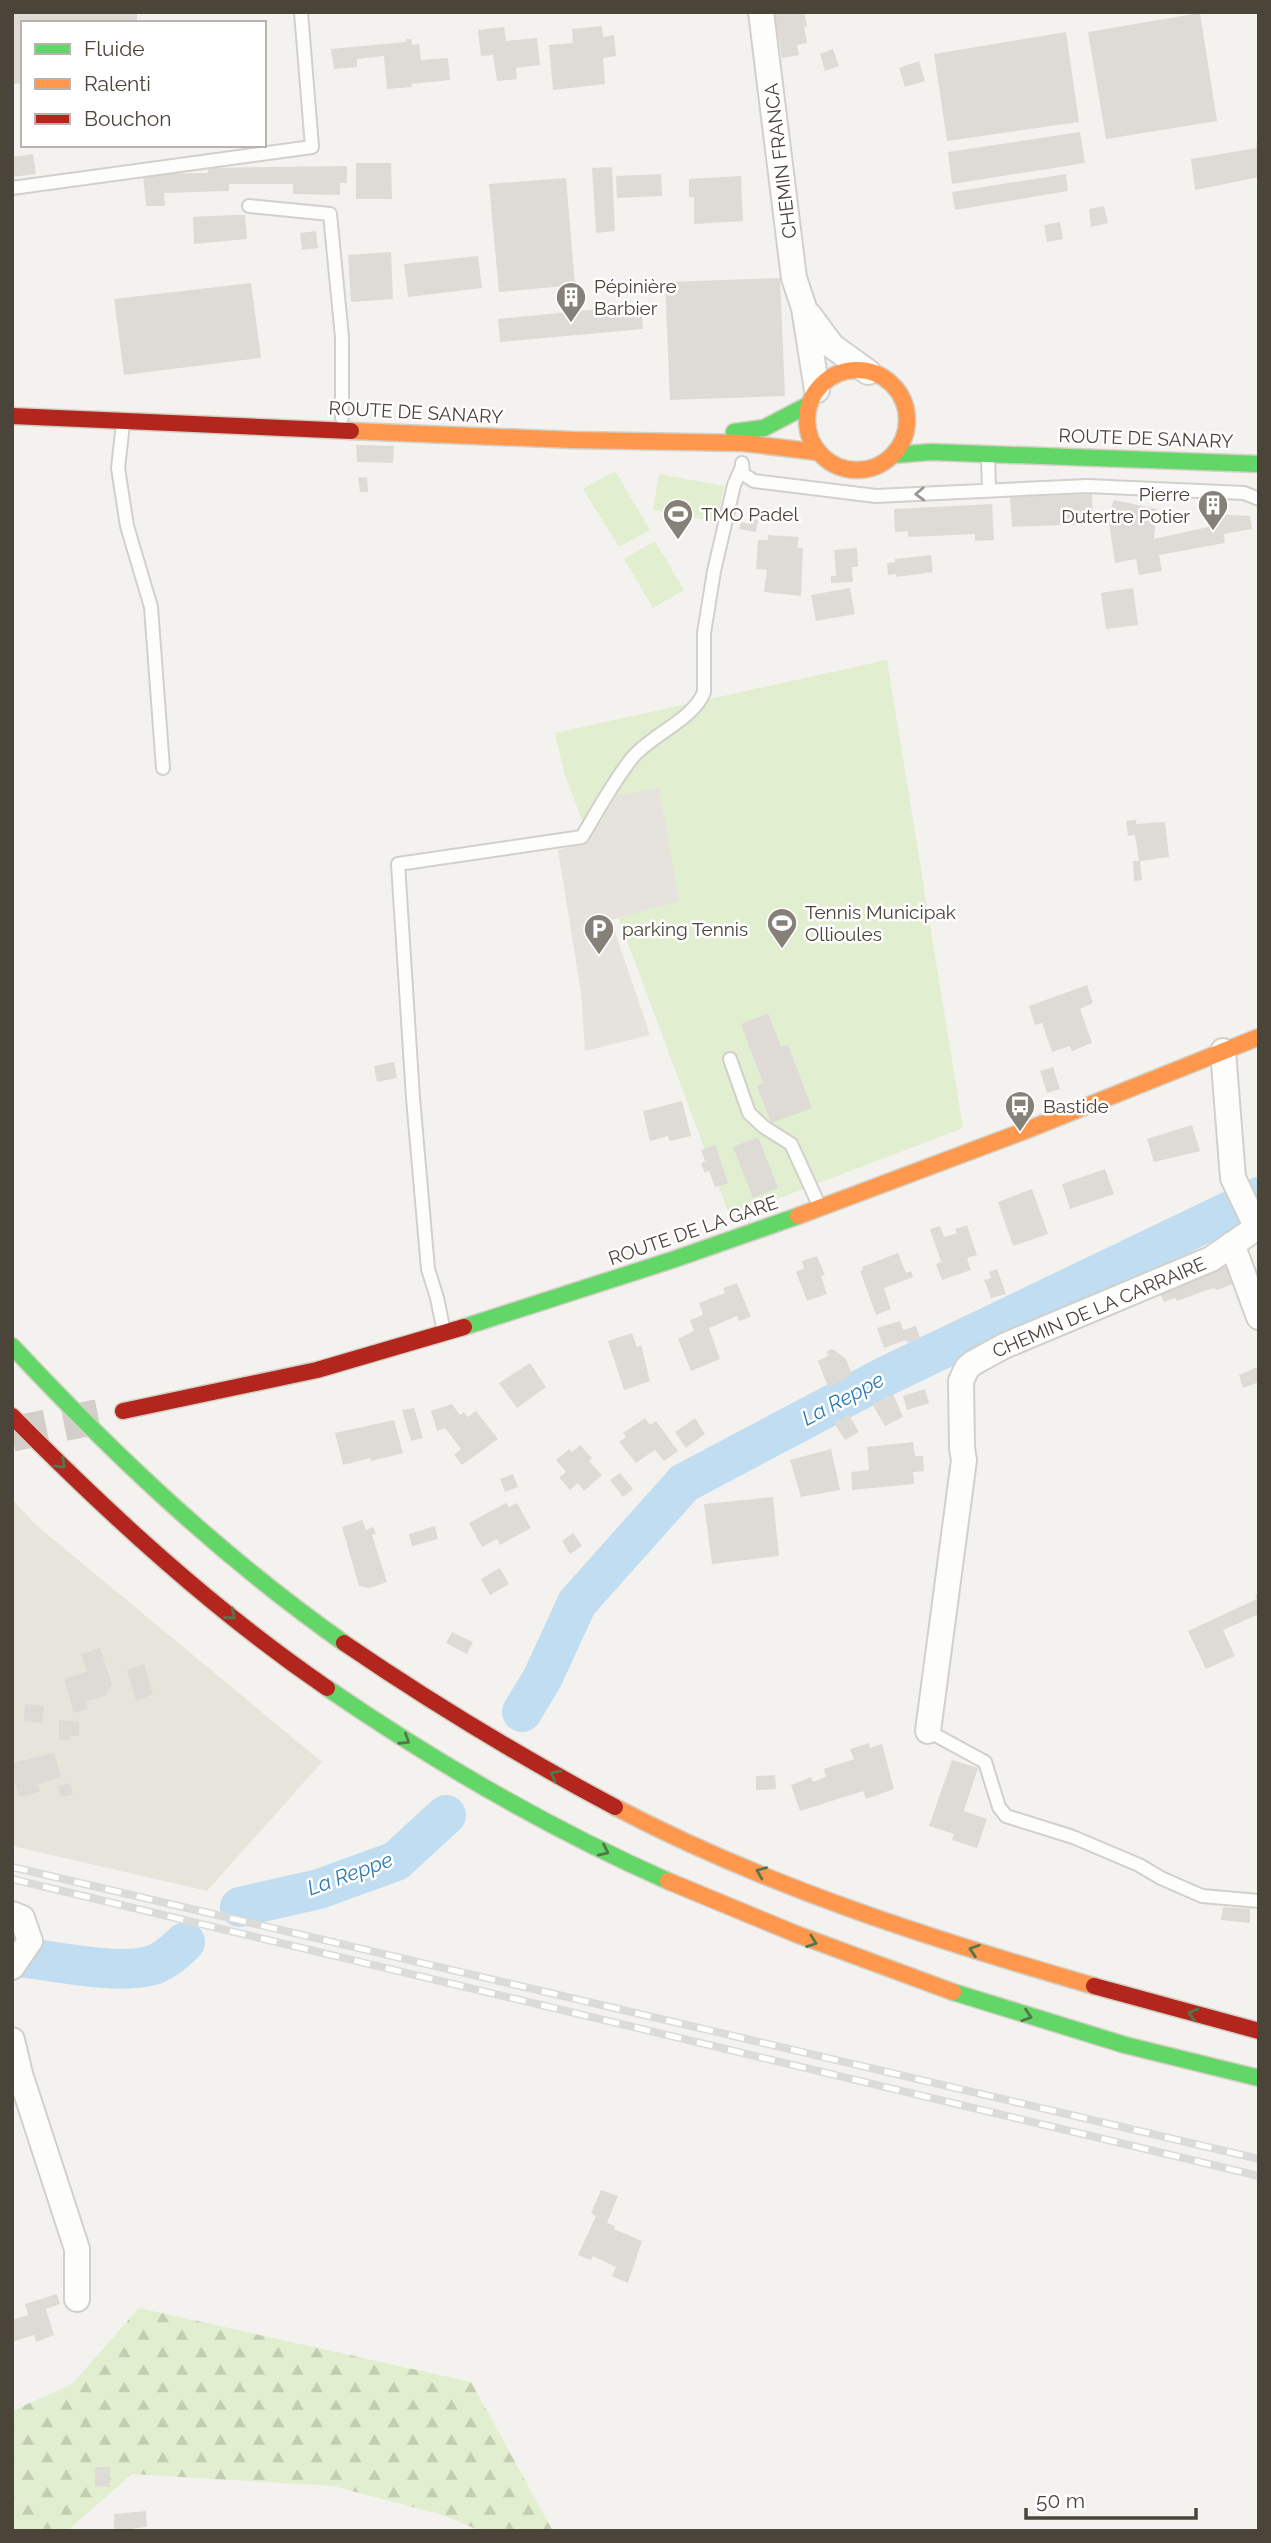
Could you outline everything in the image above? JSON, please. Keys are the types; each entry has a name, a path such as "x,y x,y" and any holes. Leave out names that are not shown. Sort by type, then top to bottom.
{"main road":[{"name":"ROUTE DE SANARY","path":"12,405 743,432 779,423 812,397 826,380 839,373 856,370 868,372"},
{"path":"868,372 887,380 899,392 906,407 908,424 903,441 893,455"},
{"path":"812,397 806,420 808,437 817,452"},
{"path":"906,407 926,421"},
{"name":"ROUTE DE SANARY","path":"12,416 573,440 743,443 817,452 830,463 846,470 863,471 880,466 893,455 931,452 1259,464"},
{"name":"ROUTE DE SANARY","path":"955,437 1031,455"},
{"name":"ROUTE DE LA GARE","path":"123,1412 180,1397 314,1370 534,1306 820,1208 1020,1133 1259,1037"},
{"path":"12,1346 105,1444 184,1516 296,1608 368,1660 548,1772 712,1852 827,1899 1059,1978 1259,2031"},
{"path":"12,1416 178,1573 277,1652 421,1750 516,1807 601,1851 702,1896 797,1936 899,1974 1049,2023 1259,2078"}],"street":[{"name":"CHEMIN FRANCA","path":"761,12 794,278 804,308 812,397"},
{"name":"CHEMIN FRANCA","path":"804,308 832,346 868,372"},
{"path":"1223,1051 1233,1178 1258,1227"},
{"name":"CHEMIN DE LA CARRAIRE","path":"928,1731 964,1460 961,1381 967,1368 1004,1346 1211,1259 1258,1227"},
{"path":"1231,1244 1259,1317"},
{"path":"12,1967 30,1941 17,1916"},
{"path":"12,2040 20,2074 77,2249 77,2299"}],"lane":[{"path":"12,188 313,147 302,12"},
{"path":"249,206 330,214 342,337 342,418"},
{"path":"124,420 118,468 127,526 150,607 163,768"},
{"path":"444,1332 438,1298 428,1269 413,1098 398,864 582,837 632,758 649,741 691,711 700,701 704,692 704,633 714,571 734,485 741,469 743,443"},
{"path":"988,455 989,491"},
{"path":"741,469 743,474 754,481 876,496 1087,486 1244,493 1259,499"},
{"path":"730,1059 749,1112 764,1127 791,1144 820,1208"},
{"path":"928,1731 985,1762 999,1807 1006,1816 1073,1837 1202,1896 1259,1901"}],"shaded area":[{"name":"parking Tennis","path":"659,788 679,901 611,920 650,1035 585,1051 581,993 558,850 589,842 617,795"},
{"path":"12,1499 36,1525 322,1762 207,1891 12,1846"}],"green space":[{"path":"615,471 650,530 619,547 583,489"},
{"path":"659,474 724,486 717,522 653,510"},
{"path":"655,541 684,590 653,608 624,559"},
{"name":"Tennis Municipak Ollioules","path":"887,660 963,1128 730,1217 564,772 555,733"},
{"path":"139,2308 471,2382 553,2531 481,2531 443,2515 333,2486 132,2474 67,2531 12,2531 12,2411 72,2384"}],"building":[{"path":"12,12 137,12 137,21 21,21 21,83 12,84"},
{"path":"774,12 804,12 807,43 797,45 799,55 782,58"},
{"path":"1200,13 1217,121 1106,139 1088,32"},
{"path":"602,26 603,37 614,35 616,56 603,58 605,84 553,90 549,45 573,43 572,29"},
{"path":"504,27 506,41 537,38 540,65 516,68 517,79 497,81 493,55 481,56 478,30"},
{"path":"1066,32 1079,122 947,141 934,54"},
{"path":"406,39 411,39 412,45 419,44 421,60 448,58 450,80 387,89 384,56 357,59 357,67 334,69 331,49 406,42"},
{"path":"833,49 839,66 825,71 820,54"},
{"path":"919,61 925,81 905,87 899,68"},
{"path":"1080,132 1085,163 952,184 948,152"},
{"path":"1256,143 1259,143 1259,177 1195,190 1191,159 1257,148"},
{"path":"33,154 36,174 12,177 12,157"},
{"path":"356,163 391,163 392,199 356,199"},
{"path":"347,166 347,183 340,183 340,195 293,194 293,184 229,184 229,191 164,193 165,206 146,206 143,174 208,173 208,168"},
{"path":"612,167 615,231 596,233 592,168"},
{"path":"661,174 662,196 617,198 616,176"},
{"path":"1066,174 1068,191 955,210 952,192"},
{"path":"741,176 743,221 694,224 694,197 689,197 689,179"},
{"path":"566,178 575,285 499,292 489,184"},
{"path":"1104,206 1108,223 1091,227 1089,209"},
{"path":"245,215 247,239 194,244 193,217"},
{"path":"1060,222 1063,239 1047,242 1044,225"},
{"path":"316,231 318,248 302,250 300,233"},
{"path":"391,252 393,299 351,302 348,255"},
{"path":"478,256 482,288 408,297 404,264"},
{"path":"780,278 785,396 670,400 665,282"},
{"path":"251,283 261,358 124,375 114,299"},
{"name":"Pépinière Barbier","path":"641,305 643,329 500,342 498,319"},
{"path":"356,445 394,446 393,463 357,462"},
{"path":"367,477 368,492 360,492 358,478"},
{"path":"1092,494 1093,524 1012,527 1010,497"},
{"name":"Pierre Dutertre Potier","path":"1114,500 1157,509 1154,539 1217,525 1216,514 1250,516 1252,529 1224,534 1225,543 1159,555 1162,571 1139,575 1136,559 1115,563 1108,516"},
{"path":"992,504 994,540 975,541 975,534 908,537 908,531 895,532 894,509"},
{"path":"751,519 758,520 756,532 739,529 741,522 750,524"},
{"path":"768,535 799,537 797,548 803,548 801,596 764,592 767,570 756,569 758,540 768,540"},
{"path":"857,548 858,567 852,567 853,582 831,583 831,576 836,576 834,550"},
{"path":"931,555 933,572 897,577 895,574 888,575 887,563 895,562 895,559"},
{"path":"850,588 855,614 816,621 811,595"},
{"path":"1133,588 1138,625 1106,629 1101,593"},
{"path":"1136,820 1136,824 1165,822 1169,857 1140,861 1142,880 1134,881 1133,861 1139,861 1135,835 1128,836 1126,821"},
{"path":"1087,985 1093,1003 1080,1009 1092,1043 1072,1051 1070,1046 1052,1052 1042,1023 1035,1025 1029,1006"},
{"path":"768,1013 781,1047 788,1045 812,1108 771,1123 757,1086 763,1083 741,1024"},
{"path":"394,1062 397,1078 377,1082 374,1066"},
{"path":"1053,1067 1060,1089 1047,1093 1040,1071"},
{"path":"682,1101 691,1136 670,1141 668,1136 650,1141 643,1111"},
{"path":"1192,1125 1200,1151 1154,1162 1147,1139"},
{"path":"758,1137 778,1188 753,1198 733,1147"},
{"path":"715,1145 728,1183 715,1187 709,1171 705,1173 701,1164 705,1161 701,1150"},
{"path":"1105,1169 1114,1194 1070,1209 1062,1184"},
{"path":"1032,1189 1048,1234 1013,1246 998,1202"},
{"path":"967,1225 977,1255 967,1258 971,1270 942,1280 936,1264 941,1262 930,1229 940,1226 944,1237 957,1233 955,1229"},
{"path":"898,1253 906,1273 911,1271 913,1277 884,1288 891,1309 876,1315 860,1271 863,1270 862,1267"},
{"path":"817,1256 825,1275 821,1276 827,1294 807,1301 796,1272 804,1268 802,1261"},
{"path":"1234,1263 1241,1281 1177,1301 1175,1298 1164,1302 1159,1291"},
{"path":"997,1269 1006,1294 991,1298 984,1280 991,1278 989,1272"},
{"path":"737,1283 751,1317 739,1321 737,1316 709,1328 720,1359 691,1371 678,1339 694,1331 690,1320 703,1315 699,1303 725,1293 723,1288"},
{"path":"900,1321 903,1330 916,1326 920,1338 884,1348 877,1328"},
{"path":"632,1333 637,1347 641,1345 650,1381 624,1390 608,1341"},
{"path":"832,1349 846,1359 852,1375 828,1387 818,1361 829,1355 826,1352"},
{"path":"530,1363 546,1387 517,1408 499,1383"},
{"path":"1257,1367 1259,1382 1243,1388 1239,1375"},
{"path":"925,1389 929,1403 907,1410 903,1396"},
{"path":"893,1394 903,1417 885,1426 872,1404"},
{"path":"452,1404 460,1415 464,1412 468,1417 476,1411 498,1439 462,1465 454,1455 461,1449 445,1428 437,1431 431,1411"},
{"path":"414,1408 423,1438 411,1441 402,1410"},
{"path":"849,1415 859,1432 845,1440 834,1423"},
{"path":"645,1418 650,1425 656,1421 678,1451 664,1461 655,1450 636,1463 619,1442 626,1437 623,1433"},
{"path":"695,1418 705,1434 686,1448 675,1432"},
{"path":"394,1420 403,1453 343,1465 335,1433"},
{"path":"913,1442 915,1456 923,1456 924,1471 913,1472 914,1484 852,1490 851,1472 869,1470 867,1447"},
{"path":"580,1445 592,1458 589,1461 602,1475 584,1491 578,1483 570,1490 559,1477 566,1472 556,1460 569,1449 572,1452"},
{"path":"831,1449 840,1490 801,1497 790,1460"},
{"path":"620,1473 633,1489 623,1497 610,1480"},
{"path":"513,1474 518,1487 505,1492 500,1479"},
{"path":"773,1497 779,1556 712,1564 704,1504"},
{"path":"506,1503 509,1507 517,1503 531,1528 500,1545 497,1539 482,1547 469,1523"},
{"path":"362,1520 366,1530 373,1527 376,1534 372,1535 387,1582 370,1588 359,1586 342,1527"},
{"path":"435,1526 438,1539 412,1546 409,1534"},
{"path":"573,1533 582,1546 570,1554 562,1541"},
{"path":"500,1568 509,1584 490,1595 481,1579"},
{"path":"1259,1594 1259,1614 1223,1630 1235,1656 1206,1669 1188,1631 1257,1599 1255,1595"},
{"path":"452,1632 473,1642 467,1654 446,1643"},
{"path":"100,1648 112,1684 105,1696 85,1701 87,1709 74,1713 64,1679 87,1672 81,1654"},
{"path":"144,1664 153,1694 136,1701 127,1670"},
{"path":"25,1704 44,1706 42,1723 24,1721"},
{"path":"59,1720 79,1722 79,1736 71,1736 71,1740 59,1740"},
{"path":"869,1743 870,1748 882,1744 894,1789 866,1799 863,1791 800,1811 791,1785 811,1777 813,1782 826,1777 824,1769 854,1759 850,1749"},
{"path":"54,1753 61,1777 38,1784 40,1792 19,1797 16,1784 12,1785 12,1763"},
{"path":"952,1760 978,1768 964,1811 987,1819 977,1848 952,1840 954,1834 929,1826"},
{"path":"775,1775 776,1789 756,1790 756,1776"},
{"path":"70,1783 73,1794 61,1797 57,1786"},
{"path":"1223,1907 1250,1909 1250,1923 1221,1920"},
{"path":"601,2190 618,2196 607,2223 615,2226 614,2229 642,2241 628,2283 612,2276 616,2267 593,2256 591,2260 578,2255 596,2216 591,2213"},
{"path":"57,2294 60,2304 46,2309 54,2335 36,2342 34,2335 12,2342 12,2320 28,2315 25,2304"},
{"path":"95,2467 110,2467 110,2487 95,2486"},
{"path":"146,2511 147,2527 135,2528 135,2531 117,2531 114,2528 114,2514"}],"waterway":[{"name":"La Reppe","path":"522,1712 542,1679 577,1603 684,1483 888,1375 1259,1197"},
{"name":"La Reppe","path":"240,1907 319,1889 396,1861 446,1815"},
{"name":"La Reppe","path":"12,1956 100,1968 135,1968 159,1962 185,1942"}],"tunnel":[{"path":"12,1434 106,1415"}],"railway":[{"path":"12,1867 1259,2159"},
{"path":"12,1879 1259,2176"}],"traffic: fast":[{"path":"734,432 764,428 808,405"},
{"path":"893,455 931,452 1259,464"},
{"path":"464,1327 798,1216"},
{"path":"12,1346 170,1503 255,1576 344,1643"},
{"path":"327,1688 409,1742 493,1792 579,1839 668,1881"},
{"path":"953,1992 1125,2045 1259,2078"}],"traffic: slow":[{"path":"857,370 876,374 893,384 903,401 907,420 903,439 893,456 876,466 857,470 838,466 821,456 811,439 807,420 811,401 821,384 838,374 857,370"},
{"path":"351,431 573,440 743,443 817,452"},
{"path":"798,1216 1027,1130 1259,1037"},
{"path":"615,1807 730,1862 850,1909 1094,1986"},
{"path":"668,1881 796,1934 953,1992"}],"traffic: jam":[{"path":"12,416 351,431"},
{"path":"123,1411 317,1370 464,1327"},
{"path":"12,1416 124,1525 163,1559 243,1626 327,1688"},
{"path":"344,1643 477,1729 615,1807"},
{"path":"1094,1986 1259,2031"}],"place":[{"name":"Pépinière Barbier","path":"571,324"},
{"name":"Pierre Dutertre Potier","path":"1213,532"},
{"name":"TMO Padel","path":"678,541"},
{"name":"Tennis Municipak Ollioules","path":"782,950"},
{"name":"parking Tennis","path":"599,956"},
{"name":"Bastide","path":"1020,1133"}]}
